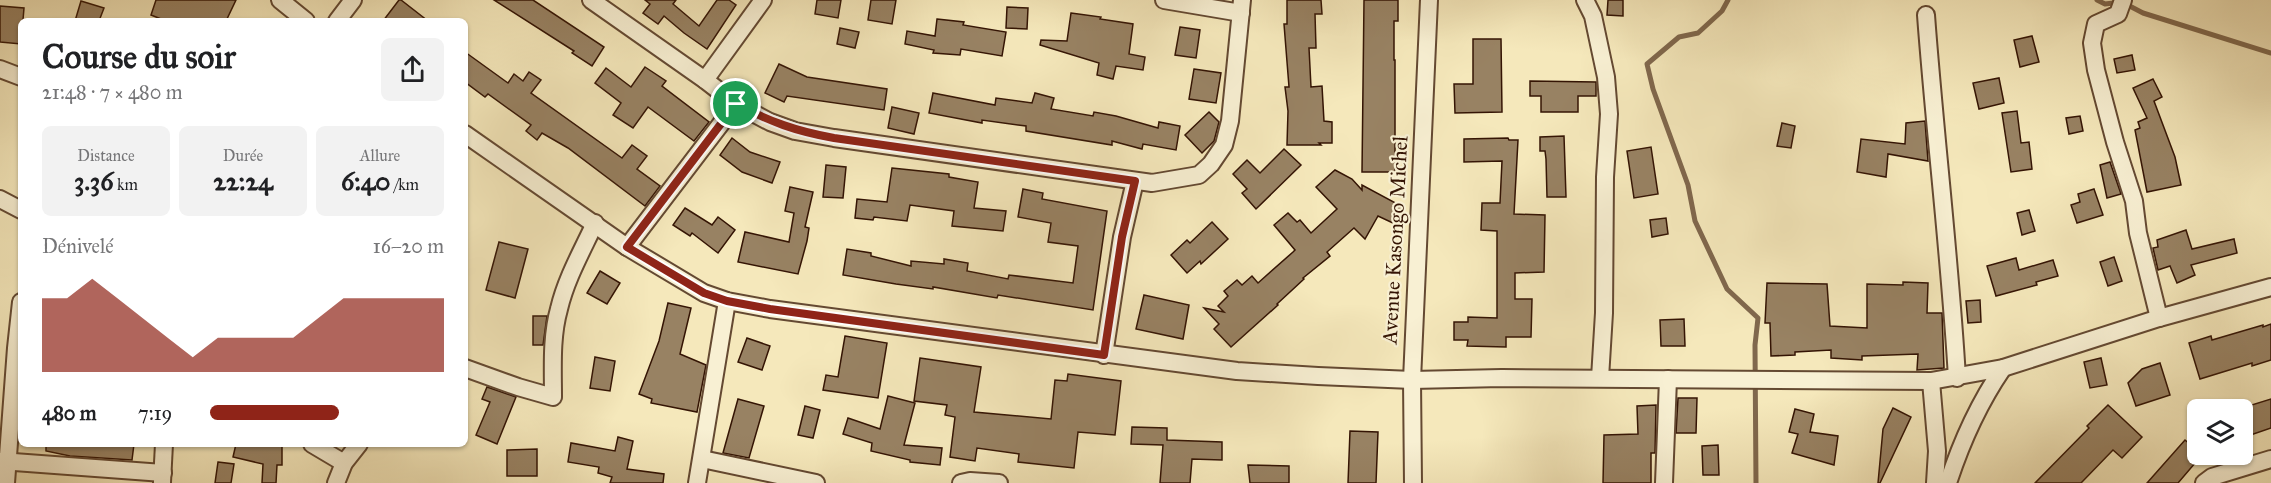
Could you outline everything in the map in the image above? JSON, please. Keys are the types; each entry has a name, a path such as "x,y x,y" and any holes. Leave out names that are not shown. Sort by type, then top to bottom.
{"street":[{"path":"280,0 302,18"},
{"path":"339,18 353,0"},
{"path":"591,0 736,104 770,122 795,131 1152,183 1177,181 1199,175 1211,164 1224,145 1230,121 1242,6 1164,0"},
{"path":"705,80 763,0"},
{"name":"Avenue Kasongo Michel","path":"1413,483 1412,380 1429,0"},
{"path":"1585,0 1593,16 1606,77 1610,114 1605,177 1606,218 1600,378"},
{"path":"2123,0 2118,14 2096,24 2092,43 2096,70 2115,142 2134,201 2138,232 2159,318"},
{"path":"1926,15 1931,88 1946,221 1957,378"},
{"path":"0,69 18,76"},
{"path":"627,247 736,104"},
{"path":"468,136 627,247 704,293 727,301 770,309 1104,355 1237,371 1412,380 1600,378 1931,381 2003,368 2159,318 2271,287"},
{"path":"1104,355 1122,237 1135,181"},
{"path":"0,199 18,208"},
{"path":"468,369 553,397 553,356 558,309 571,274 595,223"},
{"path":"697,483 727,301"},
{"path":"6,483 4,461 18,325"},
{"path":"1948,483 1980,406 2003,368"},
{"path":"1664,483 1668,379"},
{"path":"1931,381 1937,451 1935,483"},
{"path":"4,461 162,478 164,447"},
{"path":"317,447 344,463"},
{"path":"336,483 344,463 357,447"},
{"path":"702,459 816,483"},
{"path":"2204,483 2212,477 2271,459"},
{"path":"961,483 991,481 999,483"}],"building":[{"path":"156,0 236,0 227,18 158,18 151,15"},
{"path":"401,0 424,18 385,18"},
{"path":"494,0 533,0 604,47 592,66 572,53 574,51"},
{"path":"645,0 676,0 673,4 699,26 717,0 729,0 736,5 707,49 664,16 658,24 643,13 650,4"},
{"path":"817,0 841,0 838,18 815,14"},
{"path":"871,0 896,0 892,24 868,20"},
{"path":"1287,0 1321,0 1322,14 1315,14 1316,48 1309,48 1311,87 1322,86 1324,121 1332,122 1332,143 1287,145 1288,111 1285,87 1289,87 1284,24 1287,24"},
{"path":"1364,0 1398,0 1398,21 1394,21 1395,172 1362,172"},
{"path":"1608,0 1623,0 1623,16 1607,15"},
{"path":"81,1 104,8 100,18 76,18"},
{"path":"0,6 24,8 23,18 18,18 18,44 0,42"},
{"path":"1007,7 1028,8 1027,29 1006,28"},
{"path":"1071,13 1133,24 1129,54 1145,57 1143,70 1116,66 1113,79 1097,75 1099,63 1040,45 1041,40 1067,41"},
{"path":"937,19 964,22 963,25 1006,32 1002,56 961,49 960,55 933,53 934,50 905,44 907,31 935,36"},
{"path":"1180,27 1200,30 1196,58 1175,55"},
{"path":"840,28 859,32 855,48 837,44"},
{"path":"2032,36 2039,62 2020,67 2014,40"},
{"path":"1473,39 1501,39 1502,112 1455,113 1454,84 1473,84"},
{"path":"468,54 508,83 514,74 523,81 529,72 541,80 531,93 622,158 632,145 647,156 637,169 660,186 645,206 568,148 542,133 537,140 526,131 531,125 488,94 485,97 468,84"},
{"path":"2132,55 2135,70 2117,73 2114,59"},
{"path":"779,64 807,77 887,89 884,110 787,96 784,102 765,93"},
{"path":"645,67 666,81 662,86 709,122 694,141 648,107 633,128 613,115 621,103 595,83 606,68 631,87"},
{"path":"1194,69 1221,73 1216,103 1189,99"},
{"path":"1999,78 2004,103 1979,109 1973,83"},
{"path":"2153,79 2162,97 2154,101 2175,157 2181,185 2147,192 2135,130 2140,128 2138,122 2147,118 2133,88"},
{"path":"1530,81 1596,82 1596,96 1578,96 1578,112 1541,112 1541,96 1530,96"},
{"path":"933,93 995,105 996,98 1032,103 1035,93 1054,98 1051,109 1093,116 1094,112 1158,128 1159,122 1180,126 1176,150 1143,144 1142,149 1112,141 1112,145 1026,131 1026,126 982,120 982,123 929,113"},
{"path":"892,107 919,113 914,134 888,128"},
{"path":"2017,111 2021,143 2029,142 2032,169 2011,172 2002,113"},
{"path":"1209,112 1219,122 1214,141 1202,153 1185,135"},
{"path":"2080,116 2083,131 2069,134 2066,118"},
{"path":"1925,121 1928,161 1888,154 1886,177 1857,172 1861,139 1905,144 1906,123"},
{"path":"1782,123 1795,126 1791,148 1777,146"},
{"path":"1564,136 1566,197 1547,197 1546,159 1545,151 1540,151 1540,137"},
{"path":"732,138 750,152 780,162 772,183 742,172 720,155"},
{"path":"1508,138 1518,140 1514,214 1545,215 1544,272 1515,273 1515,299 1532,299 1531,337 1506,337 1506,347 1467,346 1468,340 1454,340 1454,322 1468,322 1468,317 1497,318 1497,231 1481,230 1482,203 1500,203 1502,161 1464,162 1464,139"},
{"path":"1651,147 1658,194 1634,198 1627,151"},
{"path":"1284,149 1301,165 1256,209 1242,193 1247,189 1233,174 1247,160 1260,173"},
{"path":"2110,162 2121,194 2107,198 2100,165"},
{"path":"826,165 846,167 843,198 823,197"},
{"path":"892,168 949,174 949,177 978,182 974,208 1006,211 1003,231 952,226 954,211 910,205 907,221 874,217 873,220 855,218 857,199 887,202"},
{"path":"1335,170 1352,179 1362,190 1362,185 1403,207 1395,224 1378,216 1365,239 1354,228 1327,252 1330,256 1303,278 1278,305 1231,347 1214,329 1219,324 1204,308 1224,312 1218,306 1228,296 1224,291 1237,280 1242,285 1252,276 1258,283 1295,250 1274,225 1288,213 1297,222 1300,220 1311,233 1337,209 1316,187"},
{"path":"790,187 813,192 805,227 809,228 807,241 798,274 738,262 745,232 789,242 794,213 785,211"},
{"path":"1023,189 1043,193 1042,199 1107,211 1093,310 843,275 847,249 871,253 871,256 911,266 911,261 944,264 944,259 968,263 967,271 1008,279 1009,275 1073,283 1078,246 1048,242 1051,223 1018,217"},
{"path":"2094,189 2103,215 2077,223 2071,205 2080,202 2078,194"},
{"path":"685,208 712,225 718,217 735,230 718,253 692,233 690,236 673,225"},
{"path":"2029,210 2035,231 2022,235 2017,213"},
{"path":"1666,218 1668,234 1652,237 1650,220"},
{"path":"1212,222 1228,239 1201,264 1200,261 1187,273 1171,255 1187,240 1190,243"},
{"path":"2186,230 2192,249 2234,239 2237,253 2191,265 2195,275 2177,283 2170,266 2158,270 2153,248 2158,247 2157,240"},
{"path":"499,242 528,249 515,298 486,290"},
{"path":"2114,257 2122,281 2108,286 2100,262"},
{"path":"2016,258 2019,270 2053,260 2058,276 2036,282 2037,285 1996,296 1987,266"},
{"path":"600,271 620,283 607,304 587,293"},
{"path":"1903,282 1928,283 1927,313 1942,313 1944,368 1917,370 1918,354 1862,356 1862,360 1831,358 1831,350 1771,356 1770,323 1765,323 1767,283 1827,284 1830,326 1867,328 1867,284 1903,285"},
{"path":"1144,295 1189,305 1183,339 1136,329"},
{"path":"1980,300 1981,322 1968,323 1966,301"},
{"path":"668,303 691,308 680,354 706,365 697,412 651,403 652,399 639,394 659,341"},
{"path":"533,316 547,316 543,345 533,345"},
{"path":"1684,319 1685,346 1661,346 1660,320"},
{"path":"2271,324 2271,360 2252,366 2252,363 2200,379 2189,343 2211,336 2212,340"},
{"path":"845,336 887,343 878,398 823,390 826,375 838,377"},
{"path":"747,338 770,346 762,370 738,362"},
{"path":"595,357 615,361 610,391 590,388"},
{"path":"920,358 981,367 974,412 1051,419 1055,380 1067,381 1068,374 1121,381 1115,435 1078,432 1074,468 1018,462 1019,454 977,448 975,461 950,457 955,417 945,415 947,405 914,401"},
{"path":"2101,358 2107,385 2090,388 2084,362"},
{"path":"2160,363 2170,395 2136,406 2128,383 2142,369"},
{"path":"487,387 516,397 497,444 476,435 490,402 482,399"},
{"path":"888,396 915,403 904,445 942,448 940,465 910,462 910,460 871,451 872,443 843,434 848,418 880,429"},
{"path":"1678,398 1697,398 1696,433 1676,433"},
{"path":"738,399 764,406 749,458 723,453"},
{"path":"2271,399 2271,428 2253,434 2253,405"},
{"path":"1656,405 1655,453 1651,453 1651,483 1603,483 1604,435 1638,434 1637,406"},
{"path":"2108,405 2142,437 2122,458 2113,450 2081,483 2035,483 2089,428 2087,426"},
{"path":"805,406 820,410 813,438 798,435"},
{"path":"1893,408 1911,417 1878,483 1883,429"},
{"path":"1795,409 1814,414 1810,432 1838,436 1834,465 1792,453 1798,434 1789,432"},
{"path":"1132,427 1167,428 1167,440 1222,442 1222,460 1192,459 1190,483 1160,483 1163,445 1131,444"},
{"path":"1350,431 1378,432 1376,483 1348,483"},
{"path":"618,437 633,441 627,469 664,474 663,483 610,483 612,477 598,473 599,467 568,462 571,443 615,451"},
{"path":"2185,440 2187,442 2187,465 2193,465 2178,483 2147,483"},
{"path":"1718,445 1719,475 1703,475 1702,446"},
{"path":"46,447 134,447 132,460 70,456 46,451"},
{"path":"235,447 282,447 282,465 277,465 276,483 262,483 263,464 233,457"},
{"path":"537,449 537,476 507,476 507,450"},
{"path":"218,462 234,464 231,483 215,483"},
{"path":"1248,465 1289,466 1289,483 1250,483"}],"waterway":[{"path":"1728,0 1722,11 1698,33 1679,37 1647,64 1653,89 1688,185 1695,221 1727,289 1758,318 1755,345 1756,483"},
{"path":"2097,0 2105,4 2122,2 2143,13 2271,53"}],"route":[{"path":"736,104 770,122 795,131 1135,181 1122,237 1104,355 770,309 727,301 704,293 627,247 736,104"}]}
